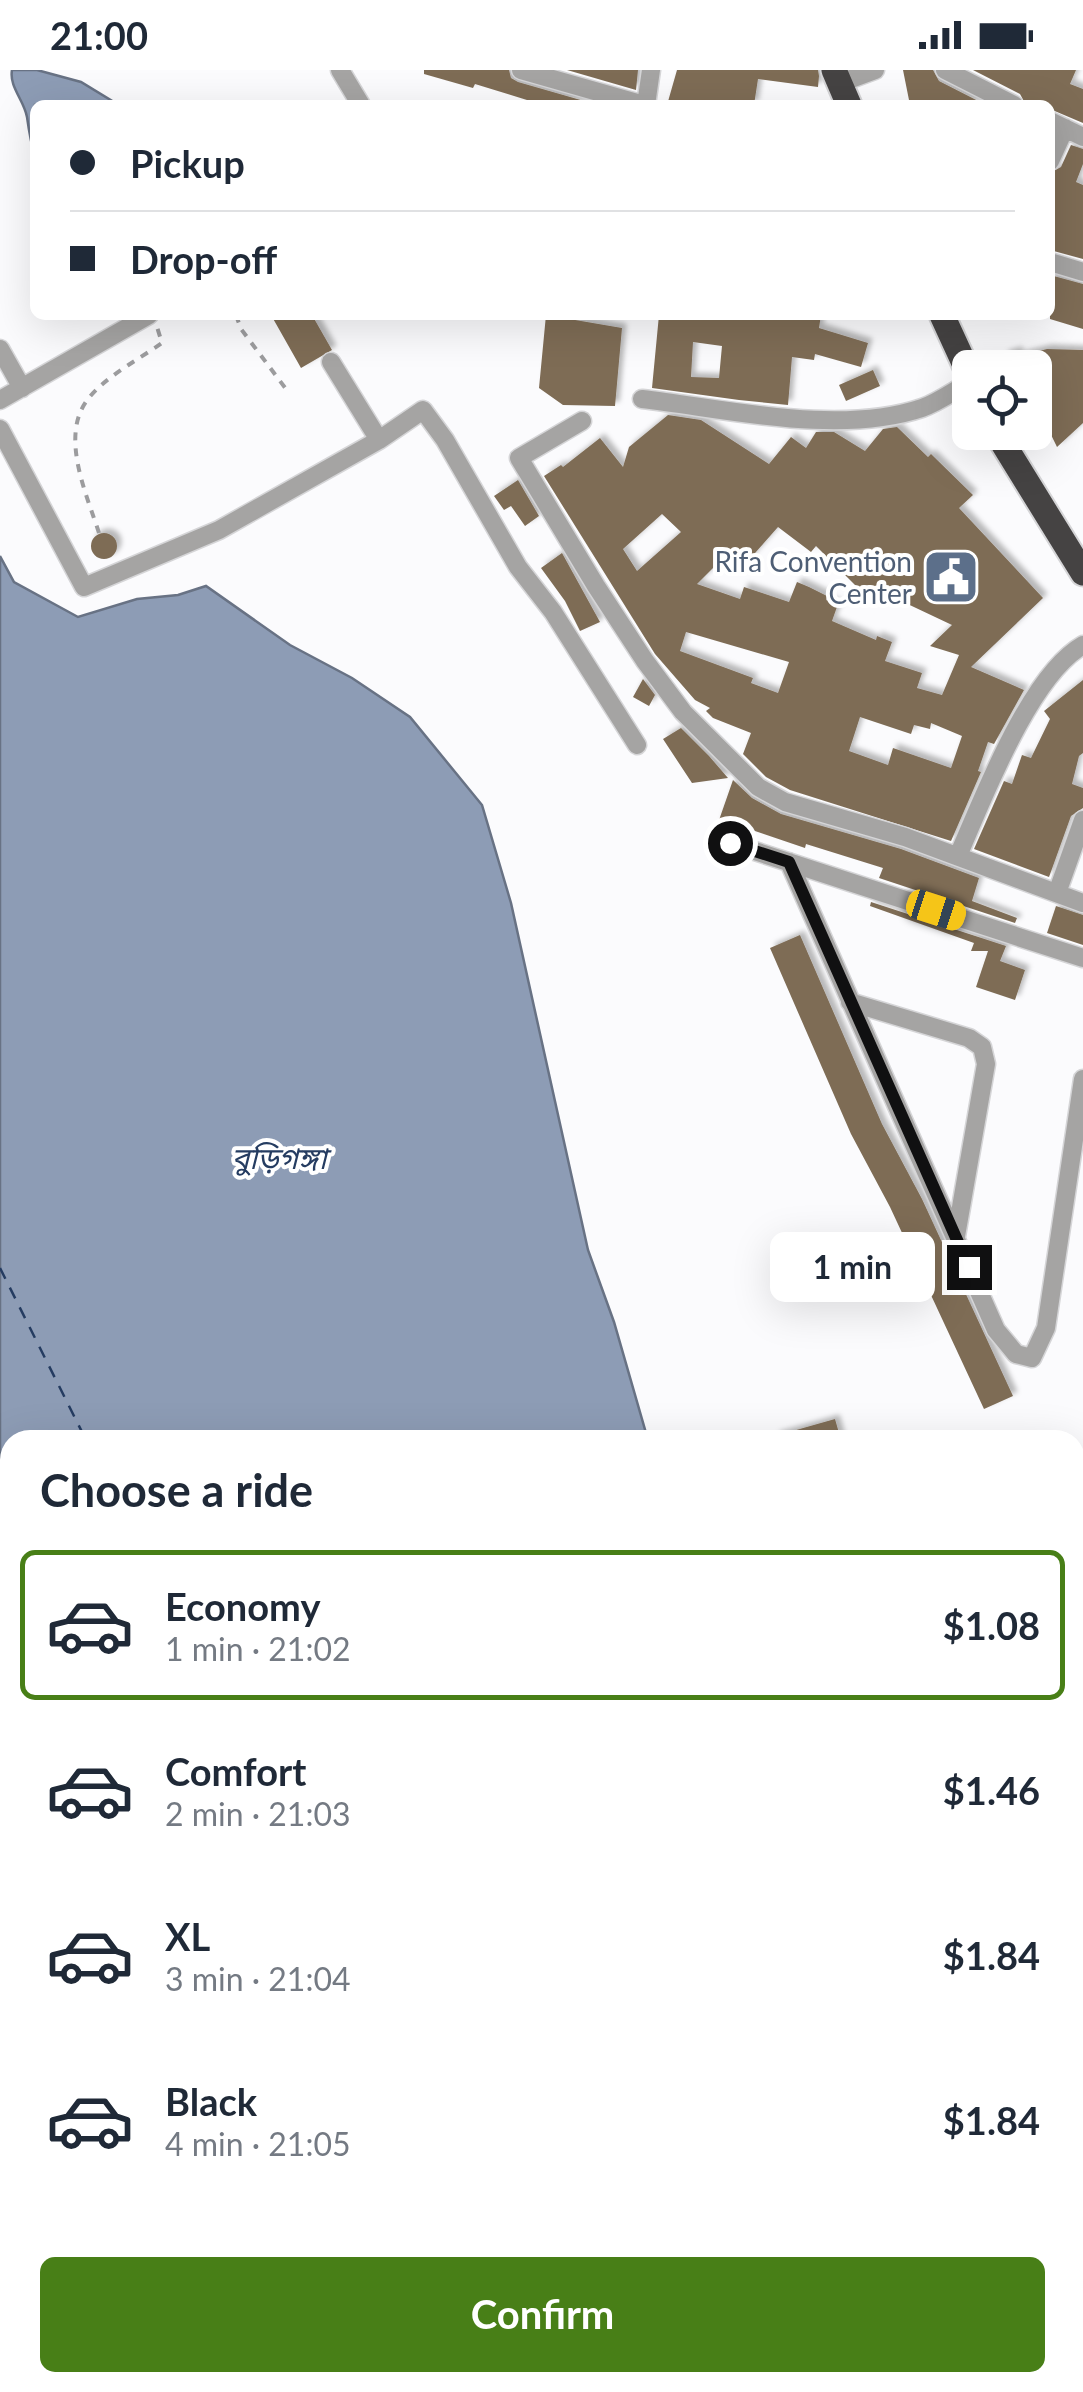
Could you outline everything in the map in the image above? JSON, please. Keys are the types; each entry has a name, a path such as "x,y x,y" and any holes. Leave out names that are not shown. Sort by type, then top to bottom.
{"highway":[{"path":"944,320 957,350"},
{"path":"1007,450 1083,573"}],"street":[{"path":"340,70 358,100"},
{"path":"521,70 627,100"},
{"path":"646,100 651,70"},
{"path":"841,86 875,70"},
{"path":"945,70 1004,100"},
{"path":"1058,124 1083,137"},
{"path":"1055,264 1083,272"},
{"path":"0,400 142,320"},
{"path":"0,349 22,388"},
{"path":"331,362 378,440"},
{"path":"642,399 807,418 850,419 890,416 925,407 952,390"},
{"path":"0,429 84,587 219,530 378,440 423,410 445,440 510,553 553,612 636,745"},
{"path":"582,421 519,458 596,586 683,712 758,787 785,802 905,837 1083,903"},
{"path":"958,856 1016,729 1041,686 1070,653 1083,645"},
{"path":"1057,893 1083,820"},
{"path":"730,843 1083,958"},
{"path":"789,862 996,1330 1016,1354 1032,1358 1046,1328 1083,1079"},
{"path":"850,1002 969,1038 982,1047 986,1064 956,1236"}],"path":[{"path":"99,533 74,440 80,414 102,386 162,343 153,320"},
{"path":"238,320 289,394"}],"water":[{"path":"12,70 37,70 81,82 111,100 30,100 30,132"},
{"name":"বুড়িগঙ্গা","path":"0,556 14,582 78,617 137,599 178,595 206,586 290,645 352,678 410,717 482,805 511,903 588,1250 614,1322 645,1430 0,1430"}],"building":[{"path":"424,70 509,70 511,78 518,82 581,100 527,100 424,74"},
{"path":"567,70 638,70 636,90"},
{"path":"677,70 818,70 818,87 758,79 755,100 668,100"},
{"path":"903,70 933,70 939,81 976,100 909,100"},
{"path":"973,70 1076,70 1070,84 1083,89 1083,123 1055,111 1055,100 1023,100 1020,94"},
{"path":"1071,145 1083,149 1083,164 1076,182 1083,185 1083,259 1055,251 1055,170 1061,167"},
{"path":"1055,276 1083,284 1083,329 1053,320"},
{"path":"274,320 315,320 332,350 301,368"},
{"path":"546,320 575,320 622,328 615,406 563,405 539,388"},
{"path":"659,320 820,320 819,328 868,343 861,367 815,354 814,360 792,357 788,405 652,388","holes":["693,342 722,346 719,378 691,377"]},
{"path":"1047,349 1083,350 1083,423 1057,447 1052,437 1052,350 1043,350"},
{"path":"873,370 880,386 846,401 839,385"},
{"path":"668,415 701,420 769,464 791,437 806,448 816,432 834,432 865,451 883,429 897,427 973,495 959,508 1043,598 971,667 1024,690 994,744 988,742 978,771 981,772 951,841 790,790 766,777 743,754 751,733 713,718 706,711 710,708 695,700 655,654 544,476 563,467 600,438 623,467 629,447","holes":["662,514 681,532 637,571 623,549","778,527 811,552 816,546 869,599 878,590 952,625 930,646 959,655 942,695 917,688 922,673 885,661 892,642 877,636 876,640 832,621 838,604 809,587 797,582 789,602 744,587 740,599 697,584 720,561 740,570","686,632 789,662 778,693 751,683 753,678 680,651","860,717 911,734 914,725 930,729 931,723 962,736 951,768 893,748 888,765 849,751"]},
{"path":"518,480 539,516 525,526 511,506 504,510 494,496"},
{"path":"104,533 114,536 114,556 104,559 94,556 91,546 94,536"},
{"path":"562,553 600,622 580,631 565,601 541,568"},
{"path":"643,679 655,695 649,706 633,697"},
{"path":"1083,680 1083,753 1072,784 1083,788 1083,808 1071,816 1049,877 974,849 1004,781 1012,784 1022,755 1031,758 1050,719 1044,711"},
{"path":"681,728 728,778 692,783 663,739"},
{"path":"733,780 752,798 781,814 901,849 979,878 972,901 1017,918 1015,923 879,878 883,868 718,823"},
{"path":"871,902 1006,946 1000,961 1025,970 1015,1000 976,987 988,951 971,951 974,943 870,906"},
{"path":"1056,906 1083,915 1083,945 1047,933"},
{"path":"800,935 882,1124 922,1199 1013,1396 984,1409 890,1207 851,1134 770,948"},
{"path":"835,1419 838,1430 796,1430"}],"ferry route":[{"path":"0,1268 81,1430"}],"place":[{"name":"Rifa Convention Center","path":"951,577"}],"route":[{"path":"730,843 789,862 969,1267"}]}
